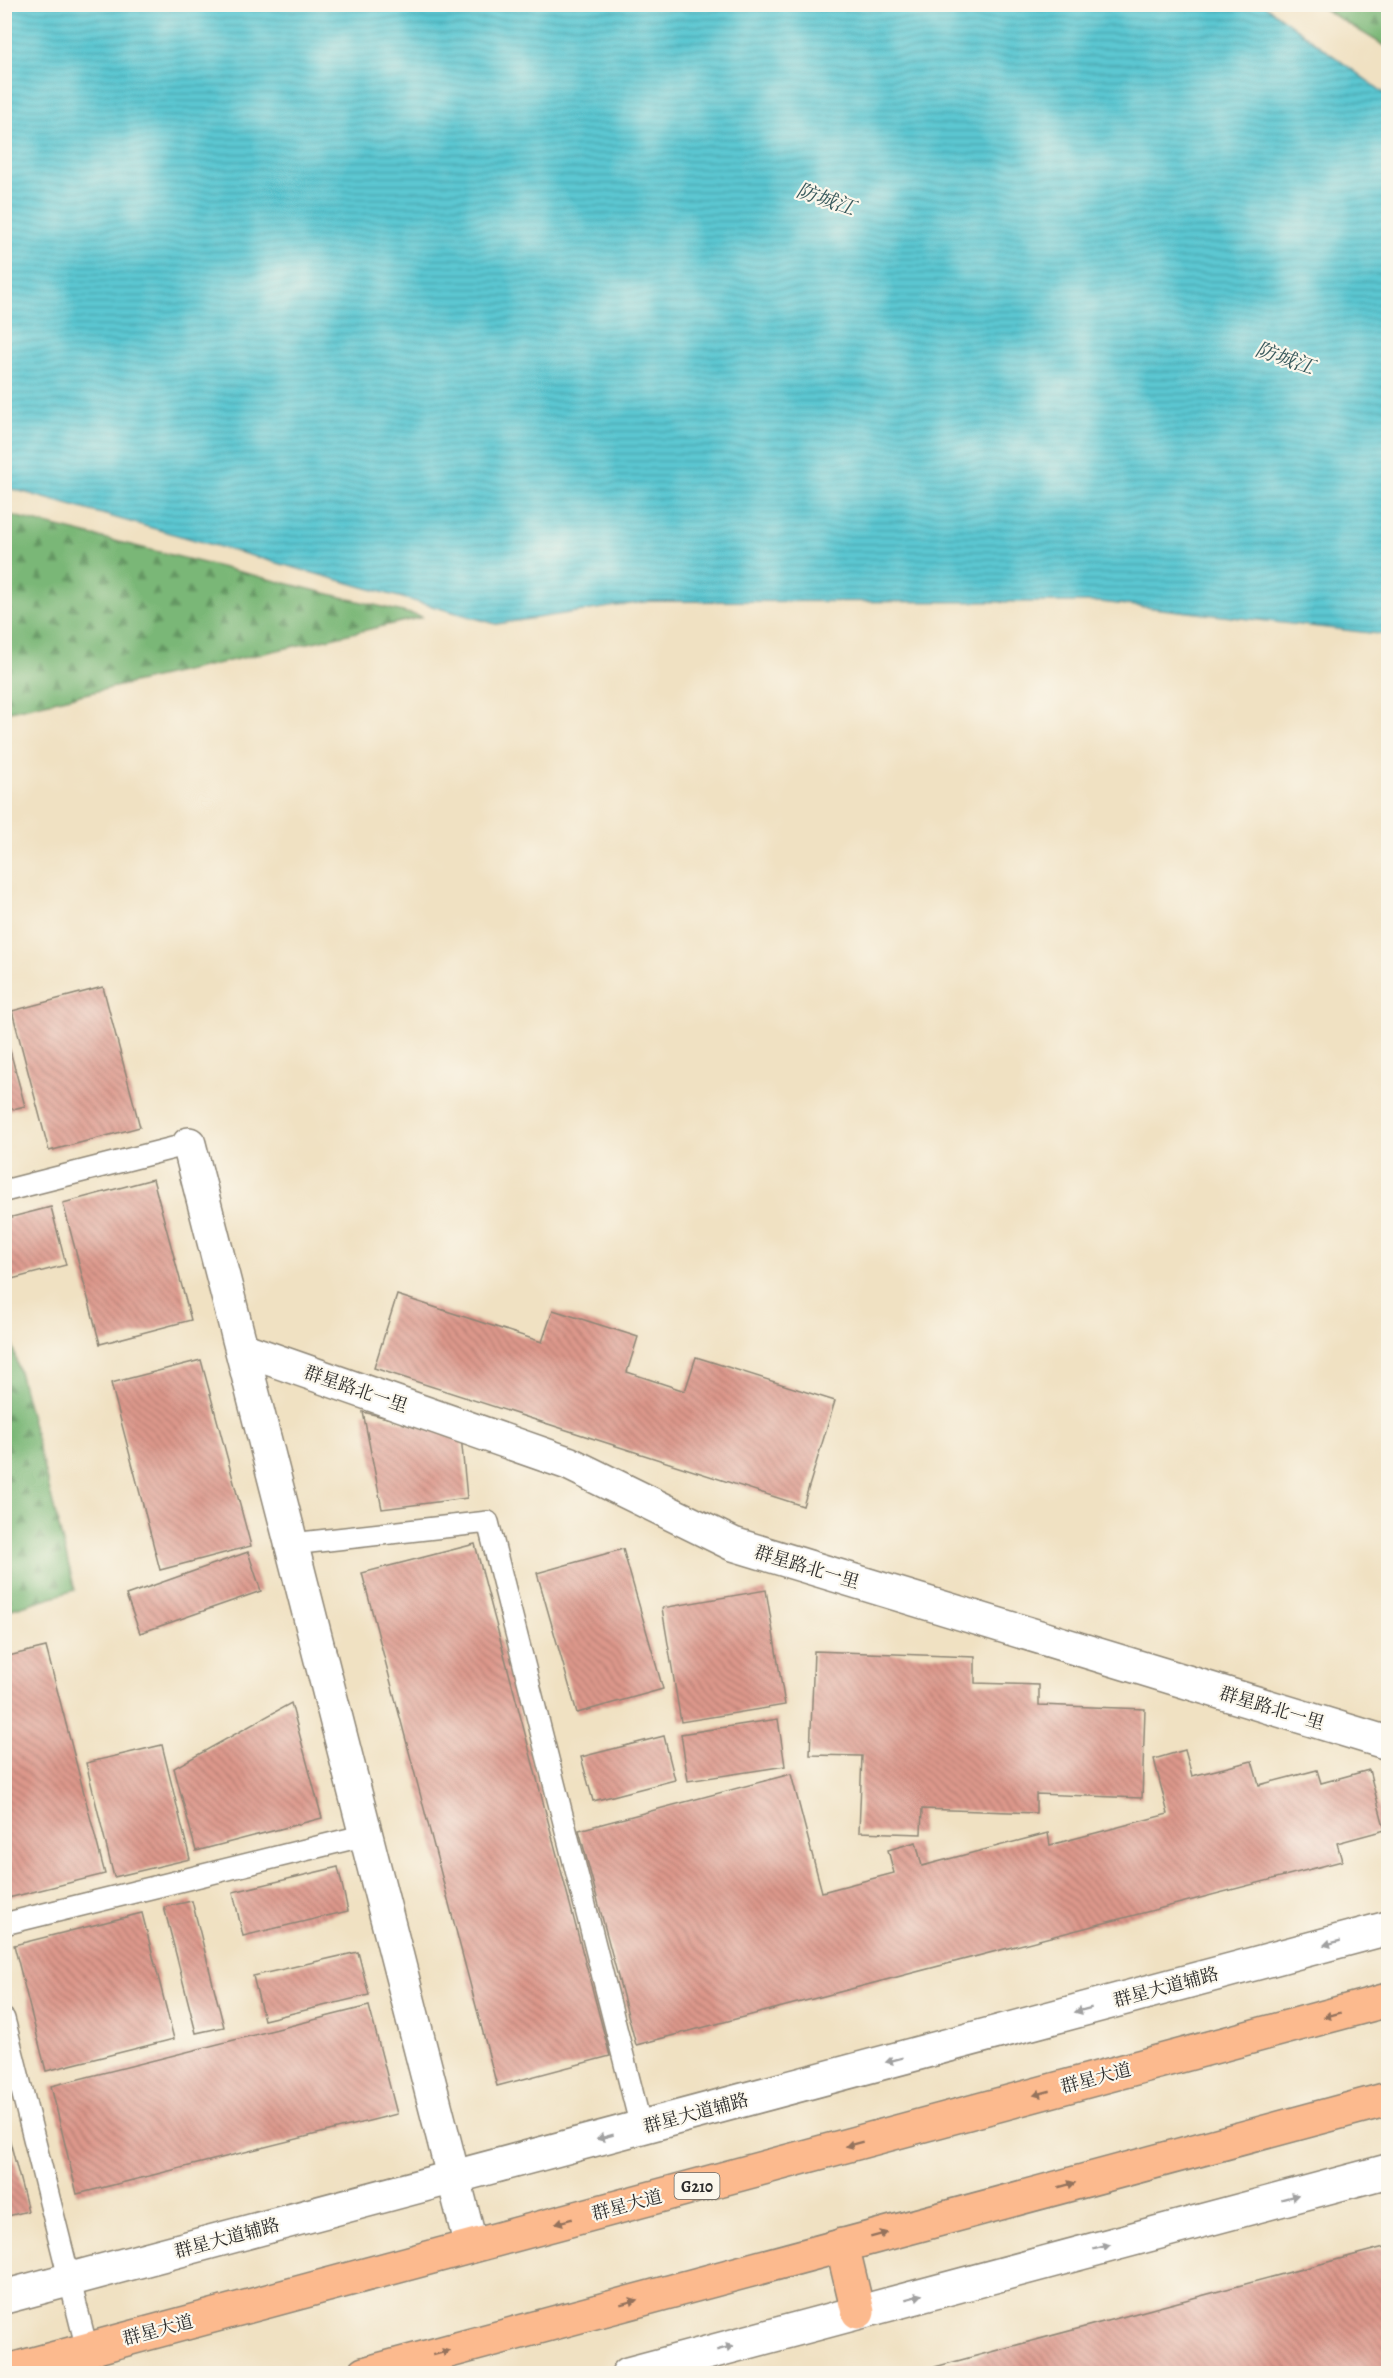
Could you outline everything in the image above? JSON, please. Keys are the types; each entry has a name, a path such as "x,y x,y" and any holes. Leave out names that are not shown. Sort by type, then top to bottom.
{"highway":[{"name":"群星大道","path":"4,2372 1389,2000"},
{"path":"364,2373 1389,2099"},
{"path":"842,2245 858,2312"}],"street":[{"path":"189,1144 471,2246"},
{"name":"群星路北一里","path":"242,1349 568,1463 733,1544 1389,1743"},
{"name":"群星大道辅路","path":"4,2297 1389,1928"},
{"path":"628,2373 1389,2171"}],"lane":[{"path":"4,1191 189,1144"},
{"path":"292,1544 488,1522 641,2127"},
{"path":"4,1924 366,1835"},
{"path":"4,2019 87,2349"}],"green space":[{"path":"1317,5 1388,5 1388,48"},
{"path":"5,514 423,617 5,712"},
{"path":"4,1336 10,1336 75,1590 5,1611"}],"water":[{"name":"防城江","path":"4,5 1264,5 1388,96 1388,635 1101,602 650,601 496,624 5,487"}],"building":[{"path":"103,987 140,1127 49,1151 12,1011"},
{"path":"5,1032 25,1106 5,1111"},
{"path":"153,1179 191,1320 100,1344 63,1203"},
{"path":"51,1207 66,1265 4,1281 4,1219"},
{"path":"397,1295 542,1342 553,1310 638,1337 627,1372 685,1391 696,1357 835,1401 803,1506 374,1368"},
{"path":"201,1360 251,1546 160,1570 111,1383"},
{"path":"363,1412 461,1436 467,1498 382,1509"},
{"path":"475,1544 610,2056 497,2086 362,1573"},
{"path":"623,1549 663,1689 577,1713 537,1573"},
{"path":"248,1552 261,1591 140,1633 126,1595"},
{"path":"766,1590 785,1705 681,1722 662,1608"},
{"path":"46,1647 105,1874 4,1899 4,1657"},
{"path":"814,1651 975,1657 975,1683 1039,1685 1039,1705 1145,1709 1142,1798 1036,1794 1036,1813 922,1809 921,1834 859,1832 862,1756 810,1755"},
{"path":"291,1703 322,1818 196,1851 174,1768"},
{"path":"778,1719 785,1766 688,1781 681,1734"},
{"path":"664,1736 675,1780 593,1801 581,1757"},
{"path":"162,1745 190,1859 114,1877 86,1763"},
{"path":"1185,1750 1192,1776 1252,1761 1259,1785 1317,1770 1321,1783 1369,1770 1385,1830 1337,1843 1342,1861 636,2045 579,1830 791,1774 822,1892 894,1873 888,1850 916,1842 922,1866 1048,1833 1050,1845 1168,1814 1154,1759"},
{"path":"338,1867 348,1911 243,1936 233,1892"},
{"path":"192,1901 224,2027 196,2033 164,1907"},
{"path":"142,1913 174,2039 46,2071 14,1945"},
{"path":"358,1952 369,1995 264,2020 253,1976"},
{"path":"369,2006 397,2114 77,2194 51,2086"},
{"path":"4,2118 28,2211 4,2217"},
{"path":"1388,2246 1388,2374 912,2374 912,2373"}]}
